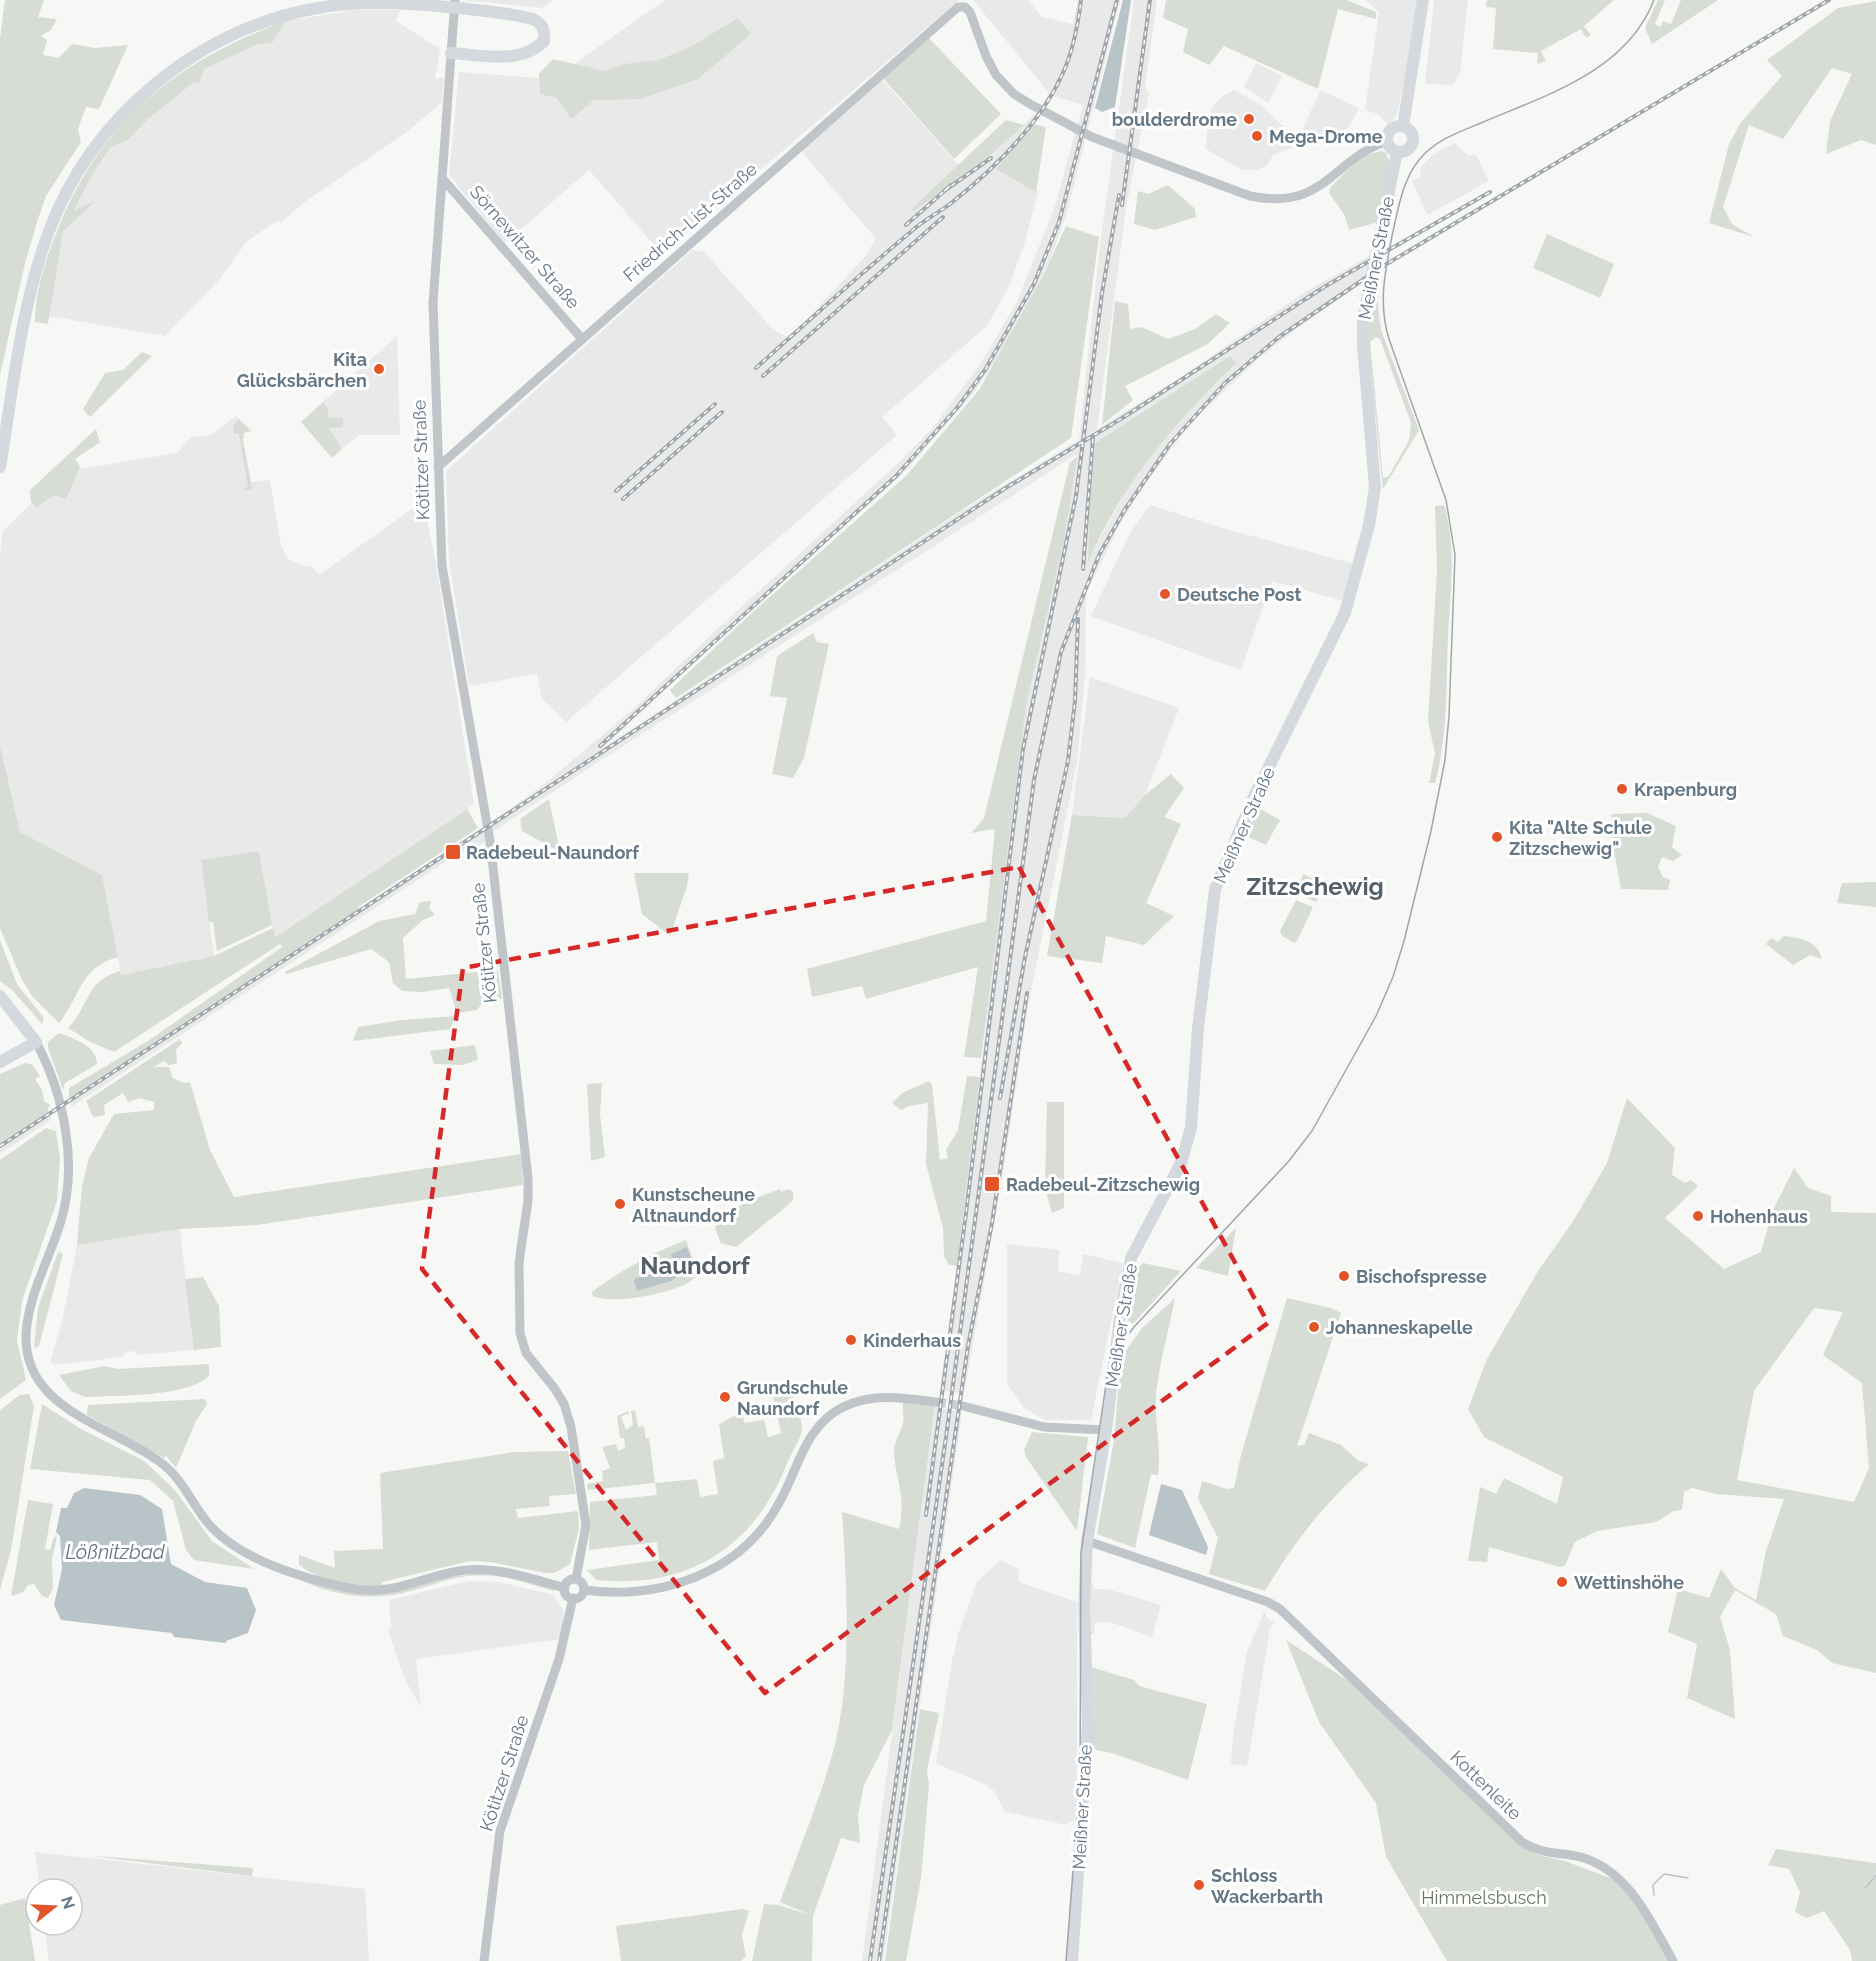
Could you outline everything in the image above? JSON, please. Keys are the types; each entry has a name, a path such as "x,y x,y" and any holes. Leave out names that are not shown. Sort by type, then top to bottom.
{"main road":[{"path":"1403,126 1423,0"},
{"path":"0,467 27,309 37,269 62,202 103,135 132,104 158,81 204,49 240,31 316,4 411,4 487,11 533,20 540,23 545,31 544,41 535,50 520,56 451,53"},
{"path":"1403,126 1413,134 1413,142 1409,149 1397,152 1387,141 1391,130 1403,126"},
{"name":"Meißner Straße","path":"1072,1961 1088,1724 1084,1619 1087,1541 1106,1430 1113,1359 1131,1258 1181,1163 1191,1128 1199,1017 1215,889 1252,801 1337,629 1354,588 1373,508 1375,480 1363,345 1364,318 1397,152"},
{"path":"0,996 36,1042 0,1062"}],"street":[{"path":"966,3 986,56 996,75 1014,94 1072,128 1140,156 1250,196 1284,199 1318,189 1365,151 1387,141"},
{"name":"Friedrich-List-Straße","path":"438,467 958,7 966,3"},
{"name":"Kötitzer Straße","path":"455,5 433,303 442,566 490,841 528,1178 519,1263 520,1334 526,1353 564,1404 571,1427 585,1515 583,1552 576,1579"},
{"name":"Sörnewitzer Straße","path":"442,178 582,339"},
{"path":"36,1042 56,1092 69,1166 61,1221 31,1306 27,1325 29,1357 33,1370 49,1394 69,1412 162,1464 177,1477 216,1532 233,1546 260,1560 343,1587 370,1591 396,1589 447,1574 477,1569 520,1576 565,1588"},
{"path":"584,1590 647,1590 706,1574 740,1552 764,1527 779,1504 810,1436 827,1417 852,1403 881,1397 937,1402"},
{"path":"963,1406 1044,1427 1106,1430"},
{"name":"Kottenleite","path":"1087,1541 1268,1602 1280,1609 1517,1838 1545,1853 1581,1857 1603,1865 1616,1875 1636,1898 1673,1961"},
{"path":"576,1579 583,1584 584,1590 581,1596 573,1598 568,1596 565,1588 568,1581 576,1579"},
{"name":"Kötitzer Straße","path":"484,1961 500,1831 560,1659 573,1598"}],"highlighted area":[{"path":"1019,867 1268,1323 765,1693 422,1269 463,968"}],"shaded area":[{"path":"462,0 553,0 541,8"},
{"path":"665,0 959,0 662,254 589,170 505,243 449,175 459,72 565,80 577,62"},
{"path":"973,0 1028,0 1042,17 1073,24 1078,0 1120,0 1067,213 1050,260 1028,307 1002,352 972,395 903,474 731,628 603,748 968,507 1079,440 1100,245 1134,0 1157,0 1145,87 1149,93 1126,208 1097,429 1178,379 1305,292 1371,255 1362,284 1308,320 1259,358 1192,422 1142,487 1121,522 1086,593 1085,675 1077,762 1028,1006 1004,1167 964,1394 940,1390 965,1208 1008,833 1026,706 1065,536 1077,454 603,759 485,837 485,842 466,854 463,850 71,1107 69,1098 480,831 547,782 632,710 895,466 931,430 979,366 1017,302 1054,209 1083,105 1053,96 1034,124 996,169 1038,192 1024,245 1009,286 987,326 882,417 897,435 566,722 542,699 537,674 469,686 449,560 446,471 692,250 704,252 771,327 781,334 788,337 804,323 863,259 876,239 801,151 882,79 959,166 911,208 989,156 1039,110 1049,93","holes":["1230,356 1235,363 1192,405 1157,446 1129,486 1088,560 1095,443"]},
{"path":"1365,0 1421,0 1397,115 1388,125 1378,114 1365,110 1379,12"},
{"path":"1434,0 1468,0 1460,73 1453,85 1425,84"},
{"path":"354,10 400,10 396,21 440,49 435,79 444,77 442,102 408,131 305,202 281,222 277,221 247,241 219,280 165,336 49,316 63,232 95,203 74,211 94,172 111,147 128,140 148,119 194,82 204,69 256,45 272,43 286,21"},
{"path":"1256,63 1282,76 1268,103 1244,87"},
{"path":"1234,90 1261,105 1292,135 1294,147 1273,155 1267,166 1256,170 1242,170 1206,149 1212,108 1222,96"},
{"path":"1320,90 1359,108 1349,127 1341,133 1308,143 1299,138"},
{"path":"1454,143 1469,156 1476,155 1489,181 1427,215 1412,180 1420,178 1421,166 1435,153"},
{"name":"Kita Glücksbärchen","path":"397,336 400,435 359,435 342,449 331,435 328,409 323,402"},
{"path":"236,416 251,431 244,433 243,440 251,482 270,480 281,545 288,559 312,567 319,575 423,501 435,558 474,804 274,937 259,851 201,861 214,956 121,975 102,875 20,832 0,745 0,554 3,531 63,472 177,453 191,437 209,436"},
{"path":"1150,505 1222,528 1355,564 1344,601 1272,581 1241,670 1091,616 1130,533"},
{"path":"1090,677 1179,708 1145,795 1125,818 1072,815"},
{"path":"49,1111 51,1120 0,1154 0,1143"},
{"path":"180,1229 194,1350 138,1355 134,1351 126,1352 123,1357 55,1365 50,1362 62,1321 77,1245"},
{"path":"1007,1244 1059,1250 1058,1271 1080,1275 1083,1254 1123,1263 1091,1420 1045,1420 1024,1408 1007,1384"},
{"path":"935,1407 962,1412 883,1961 862,1961"},
{"path":"1000,1560 1019,1569 1019,1582 1077,1602 1077,1801 1074,1820 1066,1825 1004,1811 995,1792 984,1784 936,1763 959,1631 977,1582"},
{"path":"468,1581 498,1582 553,1595 564,1611 561,1639 416,1659 421,1707 405,1680 388,1630 391,1629 389,1600"},
{"path":"1088,1581 1093,1582 1094,1589 1107,1589 1161,1605 1152,1637 1110,1622 1095,1622 1094,1634 1088,1634"},
{"path":"1264,1612 1270,1621 1275,1622 1270,1628 1247,1766 1231,1764 1233,1737 1247,1652"},
{"path":"35,1852 365,1889 369,1961 49,1961 46,1937 84,1937 84,1877 38,1877"}],"green space":[{"path":"5,0 44,0 38,17 57,19 51,30 41,36 47,40 43,55 59,58 72,44 95,48 128,45 99,109 86,107 78,129 81,142 46,196 25,263 0,375 0,39"},
{"path":"1166,0 1347,0 1376,12 1376,19 1338,9 1318,89 1224,46 1209,65 1183,52 1188,29 1163,18"},
{"path":"1487,0 1614,0 1584,26 1591,35 1586,38 1581,29 1541,51 1546,61 1537,64 1538,53 1493,49 1496,8 1486,7"},
{"path":"1658,0 1665,0 1655,24 1660,27 1663,21 1671,24 1681,0 1718,0 1652,44 1645,28"},
{"path":"1876,1 1876,145 1861,140 1826,154 1830,121 1852,74 1832,68 1783,139 1749,125 1723,207 1732,224 1754,237 1709,223 1729,144 1742,121 1782,76 1767,60 1838,8"},
{"path":"738,18 751,34 698,79 641,99 594,100 571,119 557,98 540,94 539,74 553,59 605,71 625,64 659,60 692,46"},
{"path":"286,21 272,43 256,45 204,69 199,84 194,82 148,119 128,140 111,147 94,172 74,210 96,201 63,232 48,324 35,322 42,275 58,229 76,191 97,156 121,126 148,99 178,75 247,37"},
{"path":"928,37 1001,114 954,159 883,78"},
{"path":"1006,120 1024,125 989,156 914,211 911,209"},
{"path":"1034,124 1046,127 1036,192 996,169"},
{"path":"1381,151 1386,153 1390,164 1379,222 1349,230 1344,214 1329,193 1330,188 1360,160"},
{"path":"1168,185 1195,209 1196,217 1155,230 1134,224 1138,191 1148,194"},
{"path":"1066,226 1099,237 1071,438 676,698 670,690 755,610 907,475 979,390 1043,276"},
{"path":"1547,234 1614,264 1600,298 1533,268"},
{"path":"1380,272 1378,305 1381,330 1419,430 1383,489 1368,343 1368,321 1376,275","holes":["1376,337 1380,339 1411,423 1409,441 1388,477 1383,478 1370,342"]},
{"path":"1115,301 1128,304 1130,329 1142,327 1168,339 1195,329 1216,314 1230,323 1208,344 1125,386 1133,400 1102,425"},
{"path":"142,352 152,356 90,417 83,409 105,373 123,370"},
{"path":"1230,356 1236,363 1171,431 1152,455 1117,506 1088,562 1090,493 1095,443"},
{"path":"323,402 328,409 329,418 343,418 343,427 329,428 342,449 332,458 301,422"},
{"path":"239,419 251,431 244,433 243,440 252,489 246,490 243,488 248,487 239,434 234,434 233,426"},
{"path":"96,429 100,442 75,459 80,467 66,499 54,495 37,507 31,502 30,490"},
{"path":"1077,457 1065,536 1026,706 981,1058 964,1057 978,967 866,999 862,986 812,997 807,969 986,921 995,829 971,833 984,818 1070,462"},
{"path":"1444,505 1452,554 1446,710 1435,783 1429,783 1435,754 1428,721 1437,570 1435,506"},
{"path":"813,633 817,642 829,644 804,758 793,778 772,774 787,698 770,696 777,656"},
{"path":"0,745 20,832 102,875 118,957 95,968 82,984 59,1023 33,997 22,980 0,928"},
{"path":"1171,774 1184,788 1164,817 1181,824 1146,903 1174,916 1144,945 1106,936 1102,963 1047,956 1072,815 1125,818 1145,795"},
{"path":"549,799 560,852 522,831 520,819"},
{"path":"1257,807 1280,820 1266,845 1244,835"},
{"path":"467,809 478,828 358,907 359,909 69,1098 69,1088 148,1041 282,947 280,944 114,1052 90,1042 68,1028 100,981 120,971 121,975 214,956 273,928 275,937"},
{"path":"1647,813 1676,826 1672,847 1682,855 1673,861 1662,857 1658,867 1663,877 1670,880 1668,890 1621,889 1610,830 1612,814"},
{"path":"259,851 272,925 217,951 213,922 209,922 201,860"},
{"path":"634,873 689,873 687,886 670,936 642,914"},
{"path":"1303,874 1324,884 1316,902 1297,894"},
{"path":"1876,882 1876,907 1837,903 1842,883"},
{"path":"1296,900 1313,907 1294,943 1282,936 1280,931"},
{"path":"431,901 429,908 435,915 423,920 403,938 406,979 498,970 502,999 483,1002 477,1010 457,1013 449,988 422,992 402,991 393,983 389,962 371,949 286,974 285,972 379,921 415,914 420,902"},
{"path":"1784,936 1802,939 1813,944 1822,959 1810,955 1793,965 1766,944 1771,938 1778,942"},
{"path":"0,940 17,984 44,1018 42,1024 12,990 0,981"},
{"path":"456,1016 450,1029 353,1041 358,1027 402,1020"},
{"path":"59,1033 89,1048 97,1064 65,1083 63,1090 48,1048 48,1042"},
{"path":"180,1039 182,1043 176,1050 177,1063 169,1065 164,1061 154,1067 169,1067 173,1078 184,1083 190,1082 210,1150 234,1197 521,1154 523,1185 257,1225 180,1229 77,1245 82,1186 89,1158 114,1114 154,1110 154,1102 140,1098 128,1102 123,1093 104,1105 105,1115 93,1117 86,1101"},
{"path":"475,1045 478,1060 462,1065 434,1064 430,1051"},
{"path":"25,1063 33,1065 40,1076 35,1079 42,1090 44,1101 50,1105 47,1110 49,1111 0,1143 0,1074"},
{"path":"967,1076 980,1077 957,1266 949,1265 944,1256 943,1228 926,1164 928,1103 909,1106 901,1110 892,1103 902,1093 929,1081 932,1085 940,1160 948,1158 946,1150 958,1130"},
{"path":"602,1083 600,1114 605,1157 591,1161 587,1084"},
{"path":"1627,1098 1675,1148 1672,1175 1685,1183 1691,1180 1698,1186 1665,1218 1724,1269 1761,1252 1772,1212 1794,1168 1808,1188 1831,1196 1831,1212 1876,1213 1876,1673 1832,1663 1817,1650 1783,1636 1776,1614 1735,1590 1720,1617 1730,1650 1735,1719 1687,1698 1697,1644 1668,1632 1678,1589 1709,1598 1721,1569 1735,1588 1756,1600 1766,1551 1784,1499 1717,1494 1692,1488 1684,1492 1682,1510 1673,1511 1656,1522 1597,1531 1575,1542 1565,1565 1560,1567 1489,1547 1487,1562 1468,1561 1480,1487 1496,1494 1504,1478 1557,1504 1563,1477 1484,1437 1468,1409 1487,1359 1538,1271 1572,1223 1607,1163","holes":["1814,1308 1843,1312 1823,1355 1862,1383 1869,1468 1854,1502 1737,1480 1754,1391"]},
{"path":"1047,1102 1064,1102 1064,1208 1052,1213 1045,1188"},
{"path":"46,1128 56,1131 60,1158 57,1201 22,1301 17,1340 26,1380 0,1399 0,1160"},
{"path":"780,1189 781,1192 789,1189 793,1192 793,1200 787,1206 736,1247 721,1243 715,1228 720,1221 743,1204"},
{"path":"1236,1228 1228,1276 1196,1268"},
{"path":"686,1240 693,1260 698,1259 706,1268 687,1283 664,1292 625,1299 593,1296 592,1292 626,1269"},
{"path":"58,1252 63,1254 39,1346 34,1348 38,1308"},
{"path":"1143,1263 1181,1271 1133,1324 1127,1320 1135,1270"},
{"path":"203,1277 219,1306 221,1347 194,1350 185,1279"},
{"path":"1175,1298 1157,1383 1158,1475 1151,1474 1135,1548 1097,1534 1114,1440 1121,1357 1142,1328"},
{"path":"1287,1298 1331,1308 1341,1313 1297,1446 1304,1445 1309,1433 1341,1445 1359,1461 1369,1464 1312,1523 1287,1556 1265,1591 1209,1574 1218,1538 1198,1498 1202,1481 1227,1489 1234,1488 1241,1455"},
{"path":"209,1364 209,1376 198,1383 168,1392 150,1394 85,1397 71,1391 59,1375 105,1366 118,1369"},
{"path":"792,1388 802,1428 800,1437 772,1495 755,1521 735,1541 712,1558 687,1570 659,1578 629,1581 596,1580 587,1570 659,1560 657,1542 589,1550 590,1502 657,1495 655,1483 697,1479 700,1497 718,1494 713,1461 724,1458 719,1424 743,1411 744,1423 764,1420 768,1437 781,1433 773,1396"},
{"path":"29,1394 34,1406 11,1550 0,1590 0,1410 20,1395"},
{"path":"205,1399 207,1404 196,1421 176,1468 166,1456 164,1458 87,1415 88,1405"},
{"path":"904,1400 935,1405 892,1730 864,1785 858,1815 860,1843 841,1838 813,1916 812,1961 752,1961 764,1904 778,1905 810,1915 780,1902 820,1795 838,1731 843,1700 847,1604 842,1512 899,1529 902,1507 894,1450 904,1418"},
{"path":"42,1404 81,1429 144,1461 174,1489 212,1541 254,1569 194,1560 186,1550 173,1501 150,1480 30,1469"},
{"path":"635,1410 638,1427 644,1426 646,1439 649,1438 655,1483 588,1490 587,1484 603,1481 602,1471 610,1468 602,1447 616,1444 618,1451 625,1448 624,1438 620,1438 617,1416 628,1411 629,1414 621,1416 626,1430 633,1425 631,1411"},
{"path":"1032,1432 1088,1437 1077,1531 1026,1457 1024,1450"},
{"path":"568,1451 576,1494 549,1496 550,1506 516,1509 518,1518 578,1511 579,1529 570,1564 554,1573 490,1562 470,1561 382,1582 382,1587 327,1579 299,1564 299,1555 335,1568 334,1551 383,1549 380,1473 515,1452"},
{"path":"28,1500 53,1504 45,1549 50,1550 54,1537 57,1537 52,1559 53,1588 48,1598 42,1596 34,1584 28,1585 23,1592 11,1596"},
{"path":"482,1573 509,1576 554,1589 554,1591 512,1579 479,1575 447,1580 384,1596 342,1594 303,1581 391,1592 444,1578"},
{"name":"Himmelsbusch","path":"1286,1640 1350,1682 1518,1842 1538,1855 1565,1861 1618,1881 1659,1936 1670,1961 1447,1961 1386,1857 1376,1803 1319,1722"},
{"path":"1091,1667 1134,1680 1139,1686 1207,1704 1188,1780 1112,1753 1091,1749 1094,1718"},
{"path":"920,1709 939,1713 927,1771 929,1785 921,1878 906,1961 885,1961"},
{"path":"1776,1849 1876,1863 1876,1961 1852,1961 1850,1950 1824,1911 1807,1918 1795,1912 1800,1892 1789,1869 1768,1865"},
{"path":"91,1856 108,1857 253,1868 252,1876"},
{"path":"24,1898 24,1937 31,1937 35,1961 0,1961 0,1905"},
{"path":"743,1909 749,1911 742,1935 746,1956 741,1961 621,1961 616,1926"}],"water":[{"path":"1123,0 1131,0 1115,107 1102,112 1095,108"},
{"path":"687,1247 693,1265 671,1281 637,1291 635,1278 664,1271 664,1262 672,1258 671,1254"},
{"path":"1161,1484 1182,1490 1208,1547 1206,1555 1149,1535"},
{"name":"Lößnitzbad","path":"84,1488 140,1495 162,1509 171,1564 205,1582 247,1588 256,1610 248,1633 226,1641 226,1643 174,1637 172,1633 61,1620 54,1605 62,1569 60,1536 56,1532 61,1508 67,1508 74,1493"}],"waterway":[{"path":"1654,1895 1653,1885 1664,1874 1688,1878"},
{"path":"1865,1888 1876,1876"}],"tunnel":[{"path":"937,1402 963,1406"}],"tram line":[{"path":"1066,1961 1080,1783 1081,1553 1108,1371 1121,1344 1134,1327 1288,1162 1312,1131 1376,1016 1393,977 1404,941 1431,831 1445,760 1449,716 1455,555 1446,500 1389,339 1383,301 1385,275 1401,196 1413,168 1432,147 1456,133 1557,91 1604,63 1624,46 1641,25 1654,0"}],"railway":[{"path":"756,368 917,226 966,191 1014,146 1041,111 1062,75 1074,38 1081,0"},
{"path":"600,746 896,476 957,408 985,370 1034,284 1059,222 1117,0"},
{"path":"1122,205 1150,0"},
{"path":"870,1961 946,1437 1034,780 1061,652 1099,555 1124,511 1170,444 1225,383 1279,337 1380,268 1829,0"},
{"path":"944,191 991,158"},
{"path":"906,225 951,185"},
{"path":"0,1146 1004,489 1124,417 1324,287 1490,192"},
{"path":"926,1515 1023,749 1076,496 1102,293 1119,195"},
{"path":"763,376 943,217"},
{"path":"616,491 715,404"},
{"path":"623,499 722,412"},
{"path":"1083,569 1093,437"},
{"path":"1000,1098 1025,957 1068,761 1075,701 1078,619"},
{"path":"879,1961 968,1346 992,1223 1027,993"}],"place":[{"name":"boulderdrome","path":"1249,119"},
{"name":"Mega-Drome","path":"1257,136"},
{"name":"Kita Glücksbärchen","path":"379,369"},
{"name":"Deutsche Post","path":"1165,594"},
{"name":"Krapenburg","path":"1622,789"},
{"name":"Kita \"Alte Schule Zitzschewig\"","path":"1497,837"},
{"name":"Radebeul-Naundorf","path":"453,852"},
{"name":"Radebeul-Zitzschewig","path":"992,1184"},
{"name":"Kunstscheune Altnaundorf","path":"620,1204"},
{"name":"Hohenhaus","path":"1698,1216"},
{"name":"Bischofspresse","path":"1344,1276"},
{"name":"Johanneskapelle","path":"1314,1327"},
{"name":"Kinderhaus","path":"851,1340"},
{"name":"Grundschule Naundorf","path":"725,1397"},
{"name":"Wettinshöhe","path":"1562,1582"},
{"name":"Schloss Wackerbarth","path":"1199,1885"}],"district":[{"name":"Zitzschewig","path":"1315,886"},
{"name":"Naundorf","path":"695,1265"}]}
